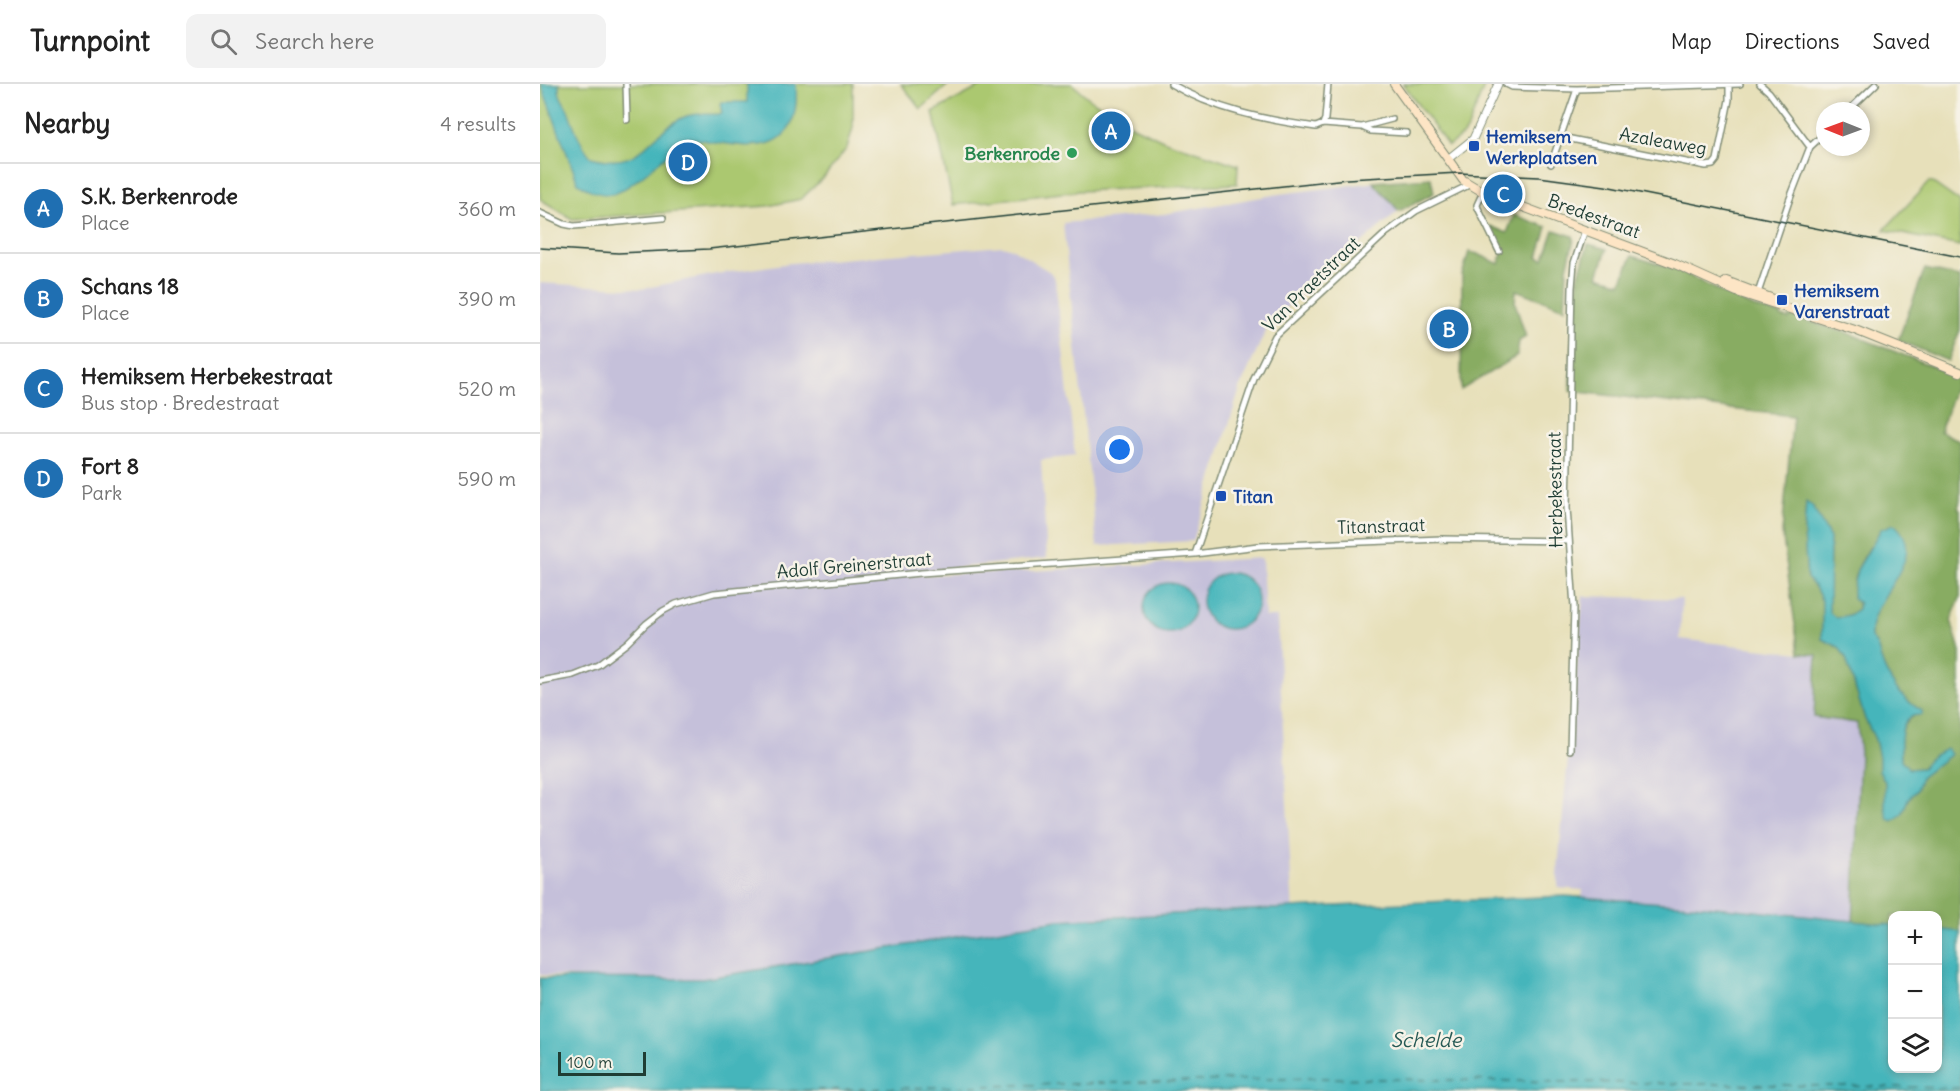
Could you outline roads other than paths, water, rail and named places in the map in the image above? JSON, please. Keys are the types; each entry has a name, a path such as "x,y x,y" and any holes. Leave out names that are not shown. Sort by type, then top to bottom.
{"main road":[{"path":"1394,84 1469,185"},
{"name":"Bredestraat","path":"1469,185 1675,264 1758,293 1960,372"},
{"name":"Bredestraat","path":"1675,264 1737,292 1846,327"}],"street":[{"path":"626,84 627,120"},
{"path":"1172,84 1218,105 1265,119 1316,127 1323,124 1371,131 1407,133"},
{"path":"1323,124 1328,84"},
{"path":"1448,159 1473,139 1498,84"},
{"path":"1506,84 1512,87 1577,89 1740,84"},
{"path":"1857,102 1876,84"},
{"name":"Azaleaweg","path":"1561,137 1710,166 1717,160 1730,100 1724,85"},
{"path":"1762,85 1810,147"},
{"path":"1551,164 1577,89"},
{"path":"1362,128 1392,119"},
{"path":"1758,293 1810,147 1816,141"},
{"name":"Van Praetstraat","path":"1195,554 1254,379 1275,336 1386,233 1416,210 1469,185"},
{"path":"1483,192 1477,205 1499,251"},
{"path":"540,213 574,226 663,218"},
{"name":"Herbekestraat","path":"1570,750 1574,607 1567,508 1573,274 1585,230"},
{"name":"Titanstraat","path":"1195,554 1258,546 1442,539 1569,541"},
{"name":"Adolf Greinerstraat","path":"540,681 573,675 598,665 663,611 676,604 714,593 921,573 1195,554"}],"water":[{"path":"541,84 559,84 561,98 587,152 591,157 609,160 633,156 669,125 686,116 722,113 721,102 747,102 747,84 796,84 795,110 789,128 779,139 747,146 687,138 650,170 619,192 603,194 578,183"},
{"path":"1806,502 1812,506 1830,538 1829,612 1836,618 1849,615 1858,609 1859,603 1853,599 1857,570 1881,529 1894,524 1904,537 1907,550 1903,564 1878,608 1872,623 1871,638 1892,682 1908,701 1922,711 1922,715 1908,719 1904,724 1901,738 1901,760 1909,769 1922,768 1932,756 1947,749 1951,754 1921,777 1916,791 1908,799 1902,814 1893,821 1888,819 1885,808 1885,782 1879,770 1875,739 1865,719 1846,658 1839,647 1822,639 1822,601 1807,578 1804,532"},
{"path":"1230,573 1245,578 1253,586 1258,601 1253,616 1245,624 1230,629 1215,624 1207,616 1202,601 1207,586 1215,578"},
{"path":"1164,583 1174,583 1187,590 1194,603 1194,613 1187,626 1174,633 1164,633 1155,629 1148,622 1144,613 1144,603 1148,594 1155,587"},
{"name":"Schelde","path":"1565,896 1705,906 1888,925 1888,1073 1942,1073 1942,930 1960,932 1960,1091 540,1091 540,978 702,979 1058,920"}],"railway":[{"path":"540,248 618,253 709,249 1347,179 1459,173 1539,177 1605,186 1960,257"}],"place":[{"name":"S.K. Berkenrode","path":"1111,131"},
{"name":"Hemiksem Werkplaatsen","path":"1474,146"},
{"name":"Berkenrode","path":"1072,153"},
{"name":"Fort 8","path":"688,162"},
{"name":"Hemiksem Herbekestraat","path":"1503,194"},
{"name":"Hemiksem Varenstraat","path":"1782,300"},
{"name":"Schans 18","path":"1449,329"},
{"name":"Titan","path":"1221,496"}]}
